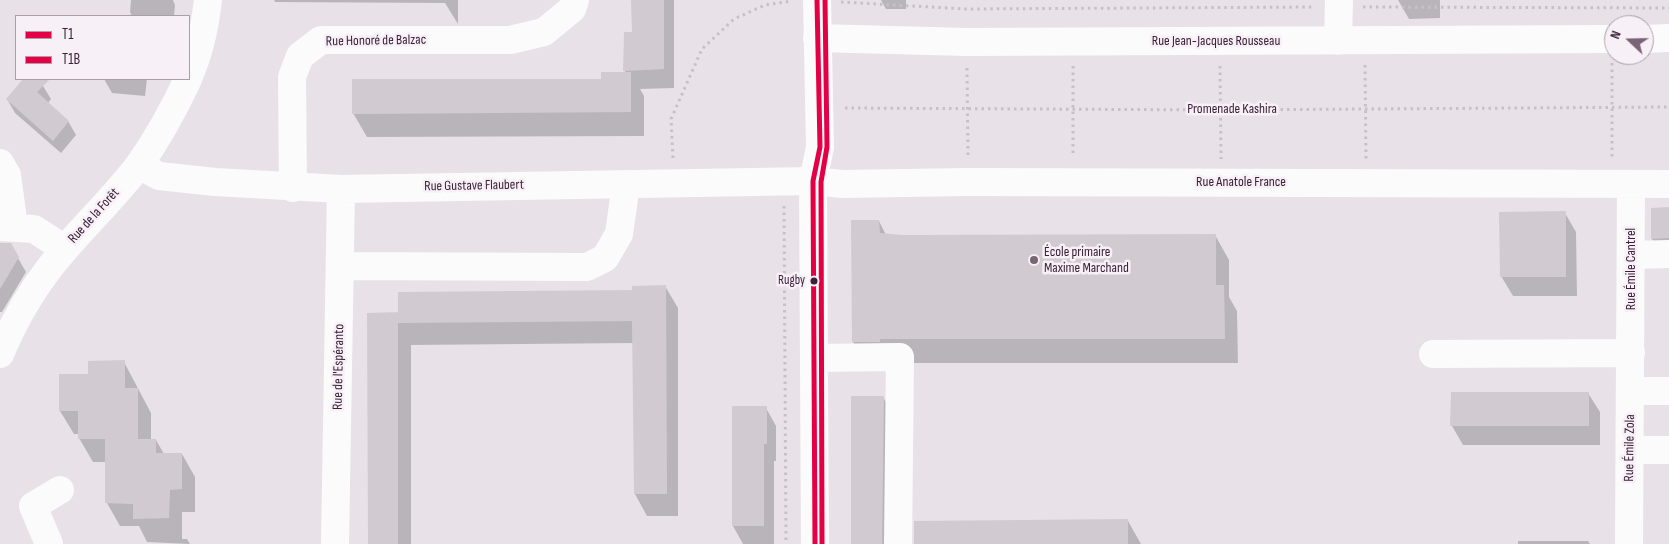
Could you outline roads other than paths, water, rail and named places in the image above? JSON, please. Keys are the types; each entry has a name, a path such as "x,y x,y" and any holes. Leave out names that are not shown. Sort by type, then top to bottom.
{"street":[{"name":"Rue de la Forêt","path":"190,73 198,56 206,23 208,0"},
{"name":"Rue Honoré de Balzac","path":"293,188 292,77 300,56 321,40 510,40 544,32 572,9 575,0"},
{"path":"815,544 813,181 820,147 817,0"},
{"path":"1338,41 1339,4"},
{"name":"Rue Jean-Jacques Rousseau","path":"817,38 967,42 1604,39"},
{"path":"1654,39 1669,38"},
{"name":"Rue de la Forêt","path":"0,354 9,333 27,303 65,249 139,165 166,124 187,80"},
{"path":"0,163 7,176 7,227 34,229 65,249"},
{"name":"Rue Gustave Flaubert","path":"139,165 159,176 293,188 341,190 813,181"},
{"name":"Rue Anatole France","path":"813,181 842,184 968,182 1669,184"},
{"path":"341,266 586,267 605,258 619,234 626,184"},
{"name":"Rue Émile Cantrel","path":"1621,185 1632,255 1632,353"},
{"name":"Rue de l'Espéranto","path":"335,544 341,190"},
{"path":"1632,255 1669,254"},
{"path":"1433,354 1632,353"},
{"name":"Rue Émile Zola","path":"1629,544 1632,353"},
{"path":"815,358 900,357 898,544"},
{"path":"1631,391 1669,391"},
{"path":"1630,450 1669,450"},
{"path":"49,544 33,506 60,490"}],"place":[{"name":"École primaire Maxime Marchand","path":"1034,260"},
{"name":"Rugby","path":"814,281"}]}
